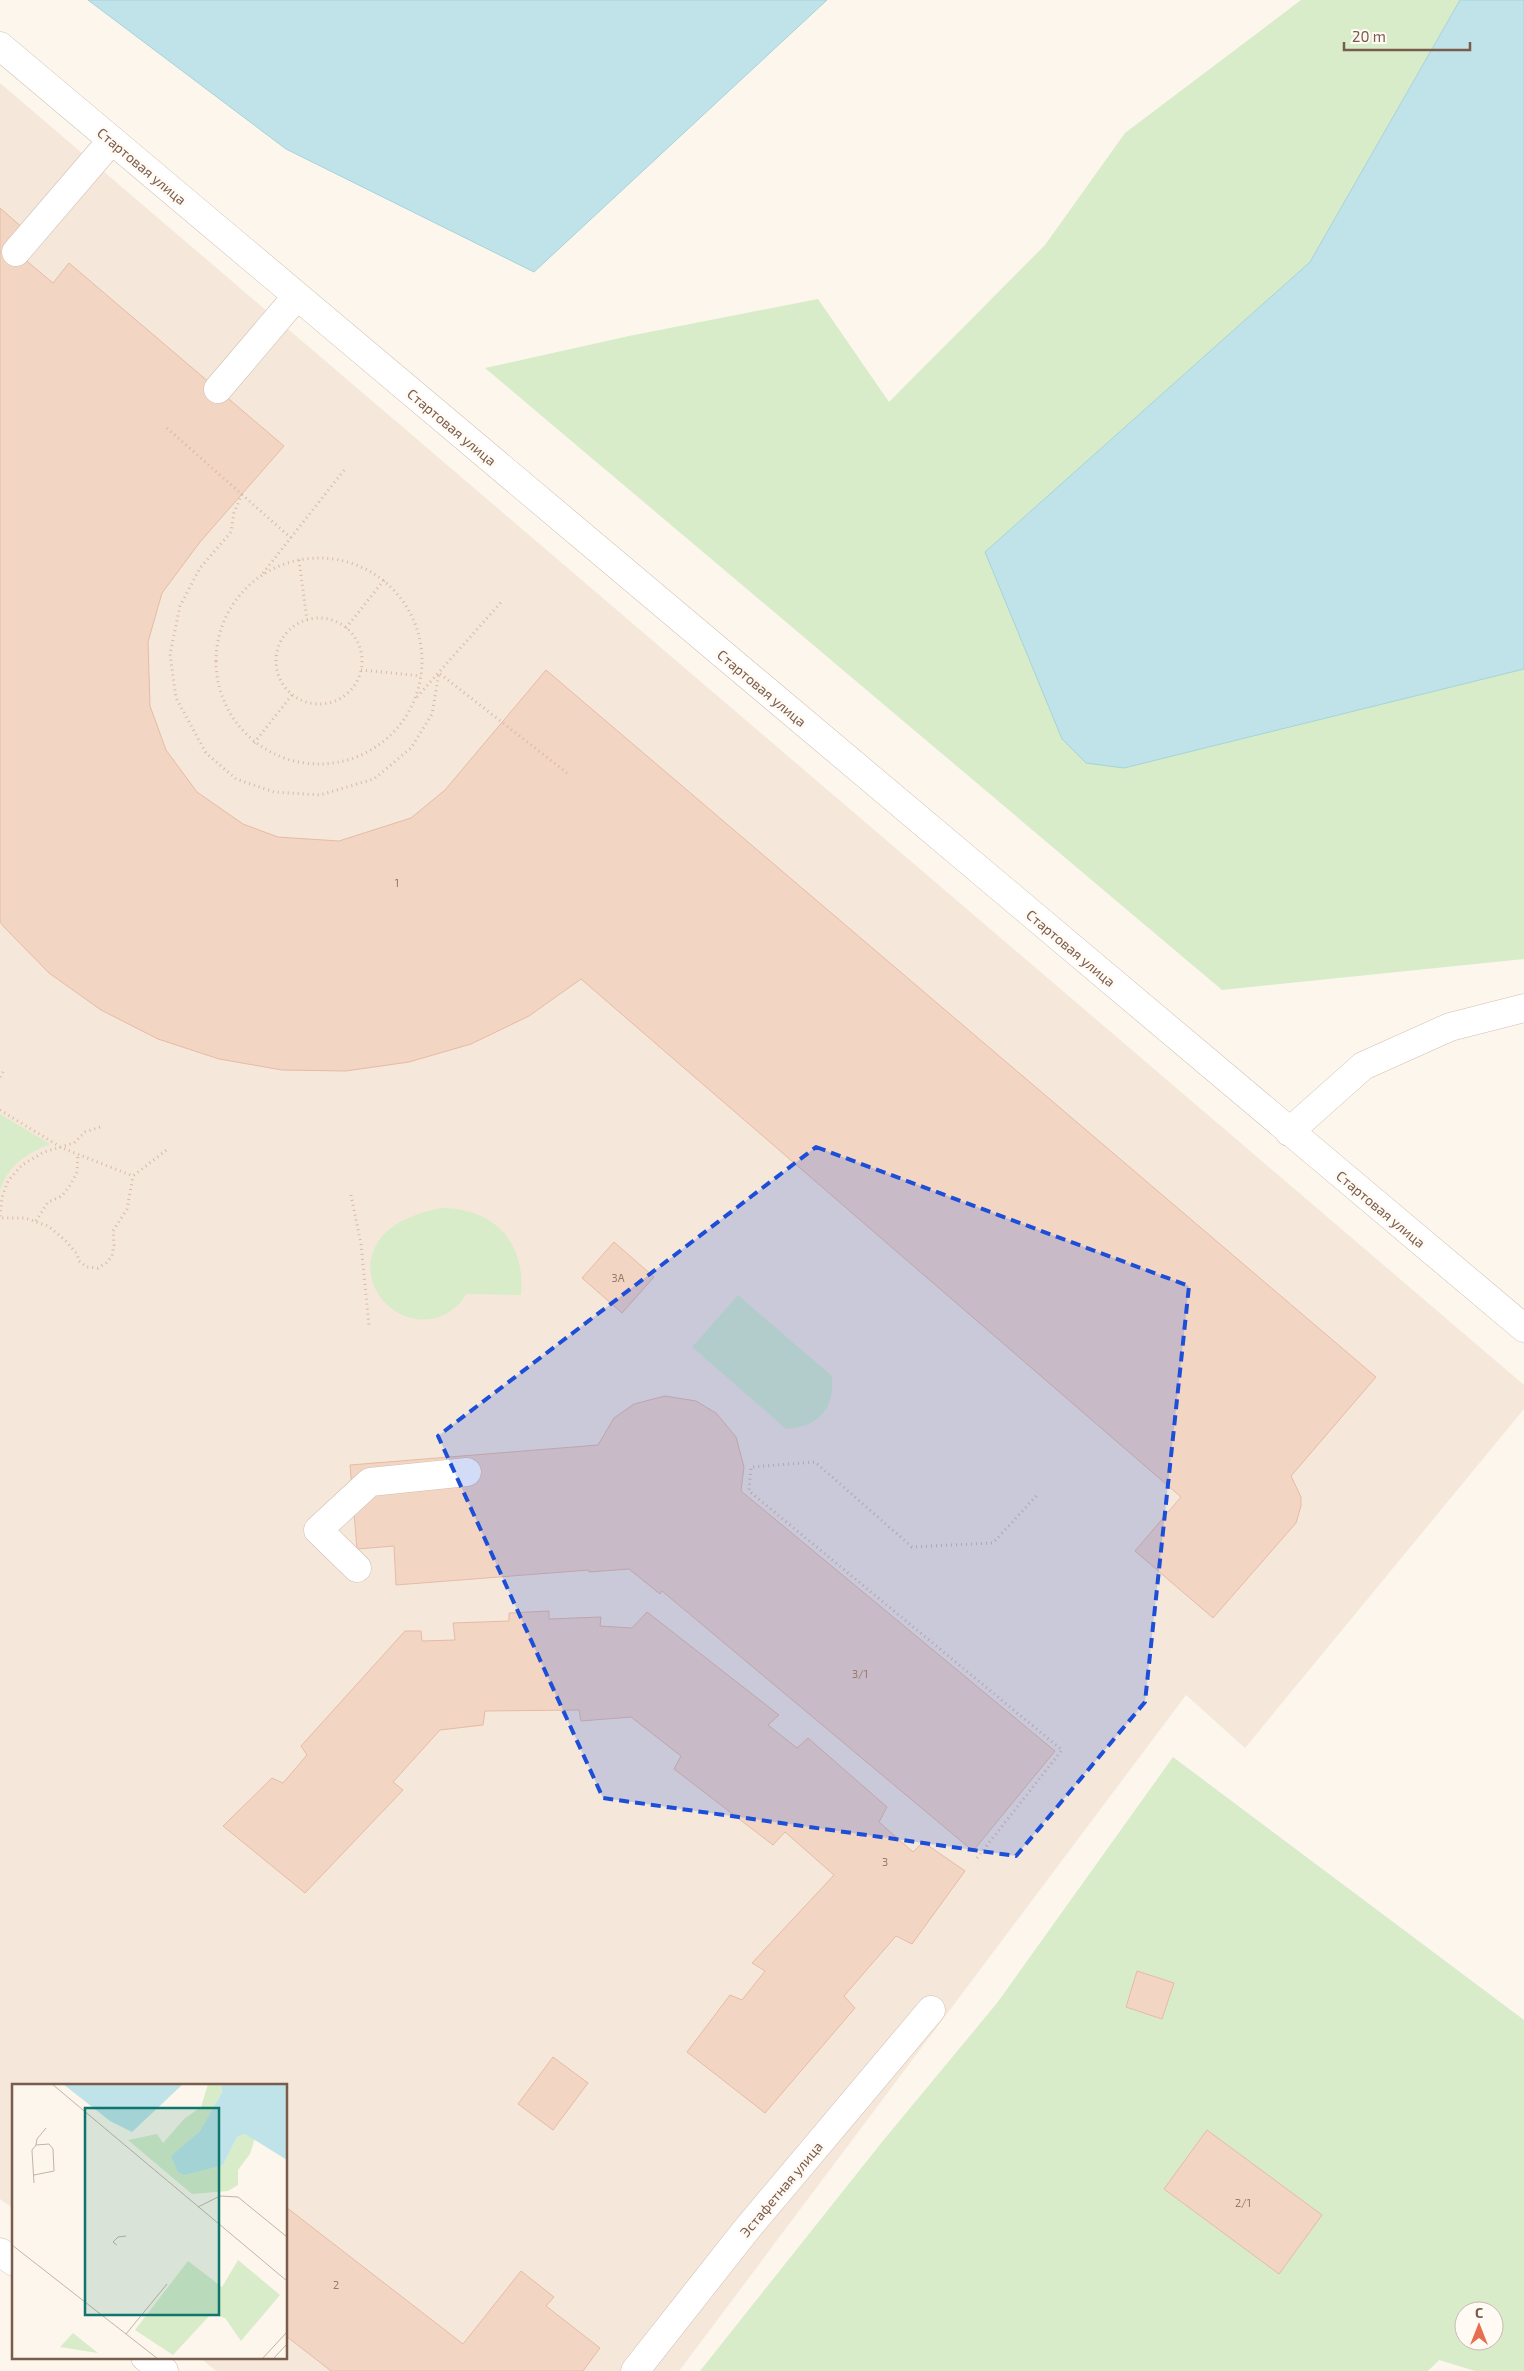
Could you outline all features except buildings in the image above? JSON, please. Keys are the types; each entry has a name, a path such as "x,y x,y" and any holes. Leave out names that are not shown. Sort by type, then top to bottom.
{"street":[{"name":"Стартовая улица","path":"0,46 1524,1328"},
{"path":"16,252 112,140"},
{"path":"218,389 297,296"},
{"path":"1289,1132 1363,1066 1450,1027 1524,1008"},
{"path":"357,1568 318,1530 370,1482 467,1472"},
{"name":"Эстафетная улица","path":"636,2371 746,2230 931,2010"},
{"path":"0,2252 12,2261"},
{"path":"146,2358 164,2371"}],"path":[{"path":"167,428 291,538"},
{"path":"345,469 262,574 238,597 222,625 215,656 219,689 232,718 254,743 282,758 314,765 346,762 376,748 400,726 416,698 503,600"},
{"path":"242,494 234,513 230,532 200,568 180,606 170,654 176,698 206,753 236,779 274,792 320,795 374,779 411,748 432,714 439,672"},
{"path":"262,574 291,561 324,558 355,565 384,580 406,605 419,634 423,666 416,698"},
{"path":"299,560 308,620"},
{"path":"346,628 384,580"},
{"path":"321,618 334,621 346,628 355,638 361,650 361,670 353,688 343,697 330,703 304,702 292,695 283,685 277,672 278,646 285,635 295,626 308,620 321,618"},
{"path":"361,670 421,676"},
{"path":"439,672 566,773"},
{"path":"254,743 292,695"},
{"path":"0,1077 3,1072"},
{"path":"0,1110 62,1148 133,1176"},
{"path":"100,1127 85,1132 74,1143 44,1152 22,1164 8,1181 2,1198 0,1218 36,1221 48,1226 65,1240 77,1254 79,1261 87,1267 98,1268 112,1256 114,1245 113,1231 127,1209 133,1176 169,1148"},
{"path":"36,1221 48,1202 62,1196 71,1184 77,1172 78,1154"},
{"path":"351,1195 362,1244 369,1326"},
{"path":"977,1858 1062,1750 749,1491 751,1467 815,1462 912,1547 993,1543 1039,1493"}],"highlighted area":[{"path":"816,1147 1189,1286 1145,1702 1016,1856 603,1798 438,1436"}],"shaded area":[{"path":"0,83 1524,1385 1524,1409 1245,1748 1186,1695 679,2371 216,2371 200,2358 288,2358 288,2084 12,2084 12,2208 0,2199"}],"green space":[{"path":"1301,0 1460,0 1310,262 985,552 1124,768 1524,669 1524,959 1222,990 485,368 629,336 818,299 889,402 1045,245 1125,133"},
{"path":"0,1114 50,1144 26,1156 13,1167 3,1182 0,1191"},
{"path":"441,1208 477,1214 503,1232 512,1244 518,1259 521,1276 521,1295 466,1294 454,1309 444,1315 427,1319 410,1318 395,1311 383,1301 374,1287 370,1272 372,1255 380,1239 400,1222"},
{"path":"738,1295 832,1376 831,1398 827,1407 816,1420 808,1425 786,1429 692,1347"},
{"path":"1173,1757 1524,2020 1524,2371 1475,2371 1439,2360 1428,2371 700,2371 882,2142 997,2003"}],"water":[{"path":"88,0 827,0 534,272 286,149"},
{"path":"1460,0 1524,0 1524,669 1124,768 1086,763 1062,739 985,552 1310,262"}]}
